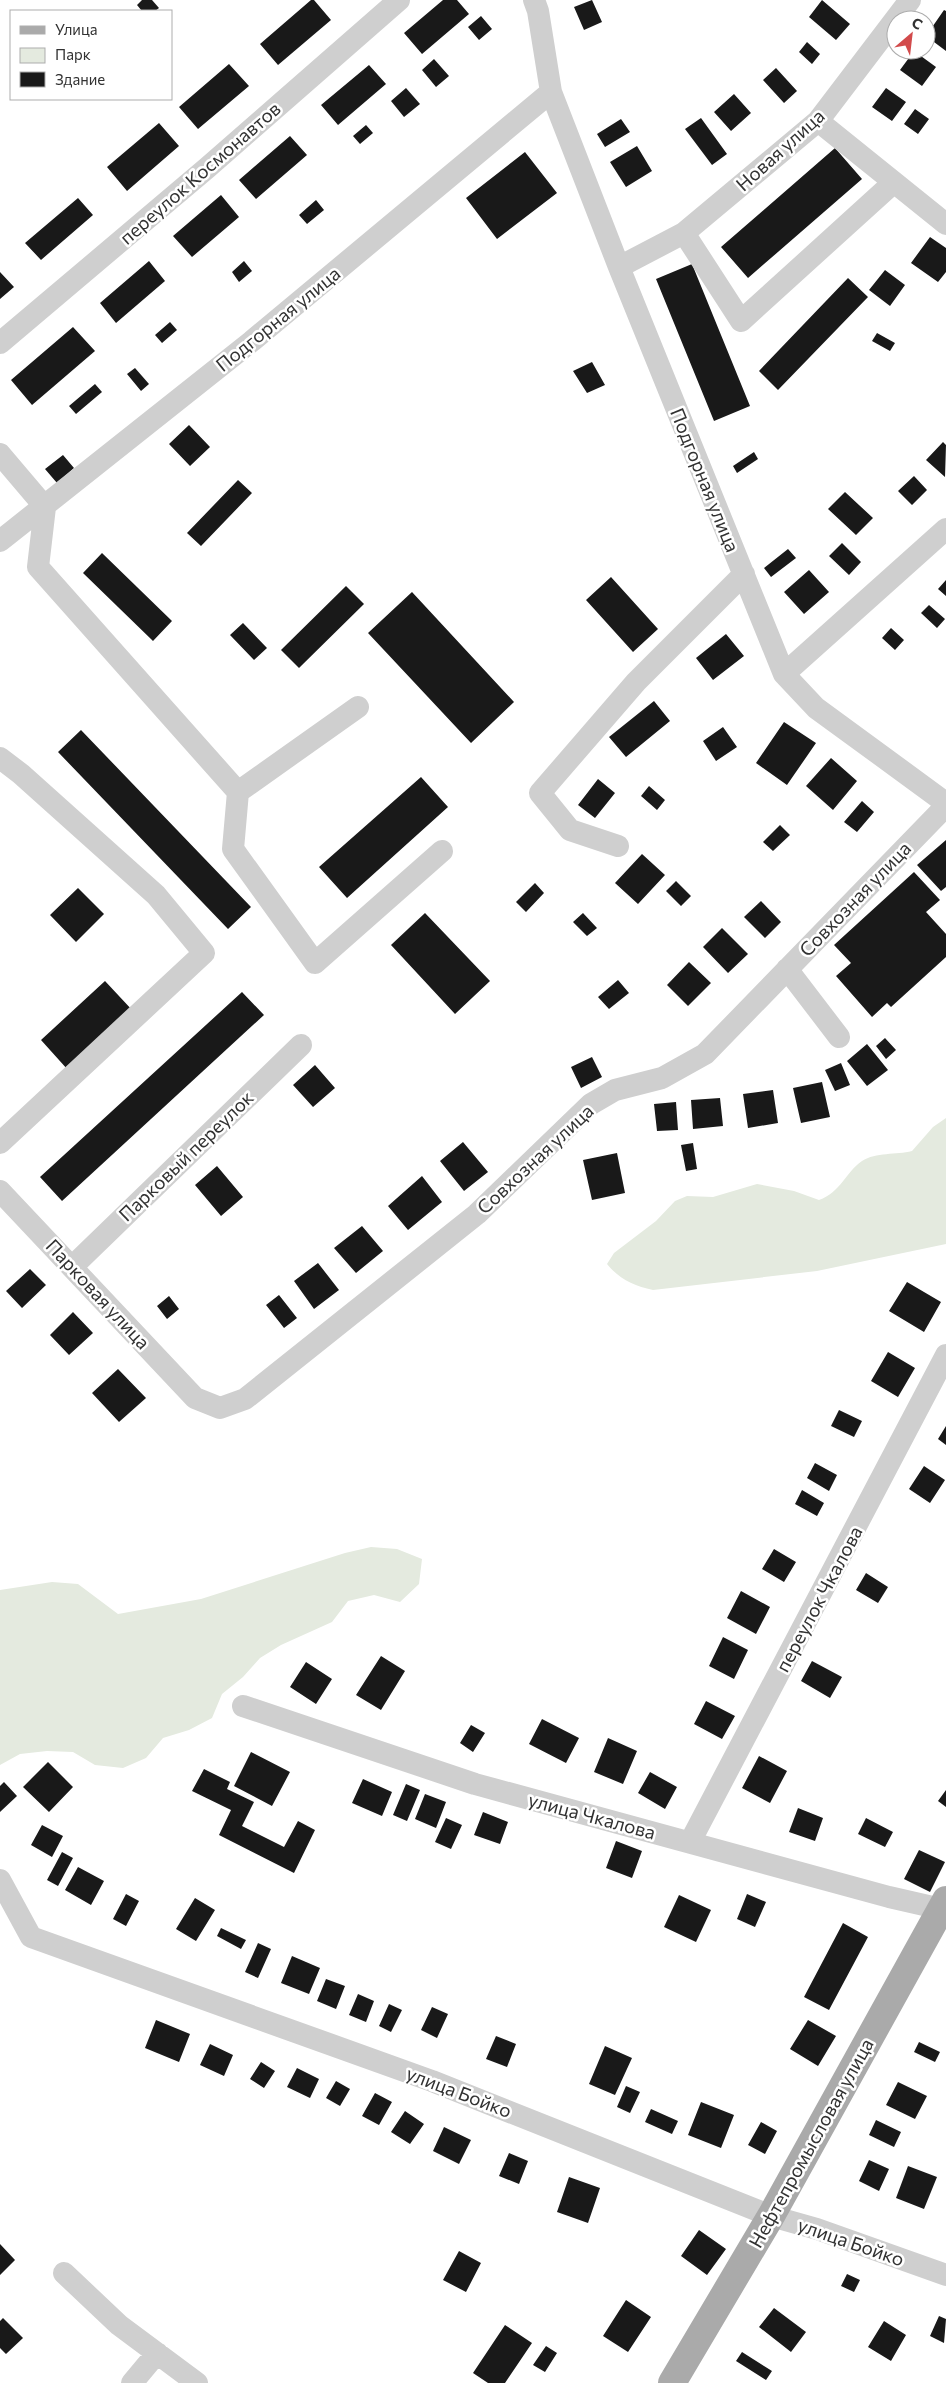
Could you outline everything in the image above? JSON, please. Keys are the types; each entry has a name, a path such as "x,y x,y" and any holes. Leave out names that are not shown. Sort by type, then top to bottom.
{"main road":[{"name":"Нефтепромысловая улица","path":"672,2383 771,2216 944,1906"}],"street":[{"name":"переулок Космонавтов","path":"0,344 208,168 399,0"},
{"name":"Подгорная улица","path":"534,0 538,11 551,92 619,266 784,674 816,708 946,805"},
{"name":"Новая улица","path":"619,266 684,233 818,121 910,0"},
{"name":"Подгорная улица","path":"0,541 252,341 551,92"},
{"path":"818,121 946,224"},
{"path":"684,233 741,322 893,183"},
{"path":"0,454 44,507 38,567 238,792 233,849 315,963 442,851"},
{"path":"784,674 946,529"},
{"path":"618,846 570,830 540,793 636,682 744,574"},
{"path":"238,792 358,707"},
{"path":"0,758 21,774 156,895 204,953 0,1143"},
{"name":"Совхозная улица","path":"195,1398 220,1408 245,1399 477,1214 591,1104 615,1090 662,1078 705,1054 946,805"},
{"path":"788,969 839,1037"},
{"name":"Парковый переулок","path":"72,1267 300,1045"},
{"name":"Парковая улица","path":"0,1190 195,1398"},
{"name":"переулок Чкалова","path":"690,1842 946,1355"},
{"name":"улица Чкалова","path":"243,1706 475,1784 888,1897 944,1906"},
{"name":"улица Бойко","path":"0,1880 31,1937 432,2081 771,2216 817,2229 946,2274"},
{"path":"64,2273 119,2325 198,2383"},
{"path":"132,2383 157,2353"}],"green space":[{"path":"946,1118 946,1244 817,1271 653,1290 627,1281 607,1264 614,1253 656,1221 675,1201 687,1196 713,1197 757,1184 794,1191 819,1200 833,1192 862,1161 880,1155 912,1151 933,1127"},
{"path":"371,1547 397,1549 422,1559 419,1584 400,1602 374,1595 348,1601 332,1622 281,1645 260,1658 243,1677 222,1694 212,1718 189,1730 163,1738 146,1758 123,1768 95,1765 73,1752 47,1751 20,1754 0,1765 0,1590 52,1582 78,1584 118,1614 201,1599 345,1553"}],"building":[{"path":"142,0 152,0 159,8 156,10 141,10 137,5"},
{"path":"311,0 314,0 331,20 278,65 260,44"},
{"path":"443,0 457,0 469,14 422,54 404,33"},
{"path":"592,0 602,22 584,30 574,7"},
{"path":"822,0 850,24 836,40 809,17"},
{"path":"944,10 946,11 946,51 936,44 936,22"},
{"path":"481,16 492,29 479,40 468,27"},
{"path":"807,42 820,54 812,64 799,52"},
{"path":"434,59 449,76 436,87 422,70"},
{"path":"907,60 926,60 936,67 922,86 900,70"},
{"path":"229,64 249,86 198,129 179,107"},
{"path":"369,65 386,84 338,125 321,105"},
{"path":"776,68 797,91 784,103 763,80"},
{"path":"406,88 420,104 404,117 391,101"},
{"path":"886,88 906,102 892,121 872,107"},
{"path":"734,94 751,113 731,131 714,112"},
{"path":"915,109 929,119 918,134 904,124"},
{"path":"701,118 727,154 712,165 685,129"},
{"path":"621,119 630,132 605,147 597,134"},
{"path":"159,123 179,146 127,191 107,167"},
{"path":"366,125 373,133 360,144 353,136"},
{"path":"290,136 307,155 256,199 239,180"},
{"path":"637,146 652,171 626,187 610,162"},
{"path":"835,148 862,179 748,278 721,247"},
{"path":"525,152 557,193 497,239 466,198"},
{"path":"221,195 239,217 192,257 173,236"},
{"path":"78,198 93,215 41,260 25,243"},
{"path":"316,200 324,210 307,224 299,215"},
{"path":"930,237 946,248 946,272 938,282 911,263"},
{"path":"149,261 165,281 116,323 100,303"},
{"path":"244,261 252,271 239,282 232,272"},
{"path":"692,264 750,406 714,421 656,279"},
{"path":"885,270 905,285 890,306 869,290"},
{"path":"0,272 14,287 0,299"},
{"path":"848,278 868,297 778,390 759,371"},
{"path":"170,322 177,330 162,343 155,335"},
{"path":"73,327 95,351 32,405 11,380"},
{"path":"877,333 895,343 890,351 872,341"},
{"path":"592,362 605,385 587,393 573,371"},
{"path":"135,368 149,384 141,391 127,374"},
{"path":"95,384 102,392 76,414 69,406"},
{"path":"189,425 210,447 190,466 169,444"},
{"path":"943,442 946,445 945,477 926,460"},
{"path":"754,452 758,459 737,473 733,466"},
{"path":"63,455 74,468 57,483 45,469"},
{"path":"914,476 927,490 912,505 898,491"},
{"path":"238,480 252,493 201,546 187,533"},
{"path":"845,492 873,518 856,535 828,509"},
{"path":"842,543 861,562 849,575 829,556"},
{"path":"788,549 796,558 771,577 764,568"},
{"path":"102,553 172,621 153,641 83,573"},
{"path":"809,570 829,592 804,614 784,592"},
{"path":"611,577 658,629 633,652 586,600"},
{"path":"946,580 946,596 938,589"},
{"path":"346,586 364,604 299,668 281,650"},
{"path":"412,592 514,702 471,743 368,633"},
{"path":"929,605 945,619 937,628 921,613"},
{"path":"243,623 267,648 254,660 230,635"},
{"path":"891,628 904,640 895,650 882,638"},
{"path":"726,634 744,656 713,680 696,658"},
{"path":"654,701 670,721 626,757 609,737"},
{"path":"784,722 816,743 787,785 756,763"},
{"path":"723,727 737,747 716,761 703,741"},
{"path":"81,730 251,907 228,929 58,752"},
{"path":"831,758 857,781 833,810 806,786"},
{"path":"421,777 448,807 347,898 319,867"},
{"path":"598,779 615,793 595,818 578,805"},
{"path":"649,786 665,800 657,810 641,796"},
{"path":"862,801 874,812 857,832 844,822"},
{"path":"780,825 790,835 773,851 763,842"},
{"path":"946,840 946,887 941,891 917,865"},
{"path":"642,854 665,875 638,904 615,883"},
{"path":"914,872 940,900 926,912 946,934 946,957 891,1007 887,1003 872,1017 836,976 851,963 834,945"},
{"path":"676,881 691,896 681,906 666,891"},
{"path":"535,883 544,893 526,912 516,902"},
{"path":"78,888 104,914 76,942 50,915"},
{"path":"761,901 781,922 765,938 744,917"},
{"path":"425,913 490,981 455,1014 391,945"},
{"path":"583,913 597,928 587,936 573,922"},
{"path":"722,928 748,954 728,973 703,947"},
{"path":"689,962 711,983 688,1006 667,985"},
{"path":"618,980 629,993 609,1009 598,997"},
{"path":"105,981 133,1011 68,1070 41,1040"},
{"path":"242,992 264,1015 62,1201 40,1177"},
{"path":"885,1038 896,1050 886,1059 876,1046"},
{"path":"867,1044 888,1070 867,1086 847,1061"},
{"path":"592,1057 602,1077 581,1088 571,1067"},
{"path":"841,1063 850,1085 835,1091 825,1070"},
{"path":"315,1065 335,1088 313,1107 293,1085"},
{"path":"822,1082 830,1117 801,1123 793,1088"},
{"path":"773,1090 778,1123 748,1128 743,1094"},
{"path":"720,1098 723,1126 693,1129 691,1100"},
{"path":"676,1102 678,1130 657,1131 654,1104"},
{"path":"463,1142 488,1172 464,1191 440,1161"},
{"path":"693,1143 697,1169 686,1171 681,1145"},
{"path":"617,1153 625,1193 592,1200 583,1160"},
{"path":"217,1166 243,1197 221,1216 195,1185"},
{"path":"422,1176 442,1202 408,1230 388,1206"},
{"path":"362,1226 383,1251 356,1273 334,1248"},
{"path":"318,1263 339,1290 314,1309 294,1281"},
{"path":"30,1269 46,1285 22,1308 6,1291"},
{"path":"907,1282 941,1302 924,1332 889,1311"},
{"path":"279,1295 297,1318 284,1328 266,1305"},
{"path":"169,1296 179,1309 167,1319 157,1306"},
{"path":"73,1312 93,1333 69,1355 50,1335"},
{"path":"888,1352 915,1368 898,1397 871,1381"},
{"path":"118,1369 146,1398 119,1422 92,1393"},
{"path":"839,1410 862,1421 854,1437 831,1426"},
{"path":"946,1426 946,1445 938,1439"},
{"path":"815,1463 837,1475 829,1491 807,1478"},
{"path":"924,1466 945,1480 930,1503 909,1489"},
{"path":"802,1490 824,1503 817,1516 795,1504"},
{"path":"774,1549 796,1562 784,1582 762,1569"},
{"path":"866,1573 888,1587 878,1603 856,1590"},
{"path":"741,1591 770,1607 756,1634 727,1618"},
{"path":"723,1637 748,1650 734,1679 709,1666"},
{"path":"381,1656 405,1671 381,1710 356,1695"},
{"path":"812,1661 842,1677 830,1698 801,1681"},
{"path":"306,1662 332,1679 316,1704 290,1687"},
{"path":"706,1701 735,1716 722,1739 694,1724"},
{"path":"542,1719 579,1738 566,1763 529,1744"},
{"path":"471,1725 485,1733 473,1752 460,1743"},
{"path":"608,1738 637,1751 623,1784 594,1772"},
{"path":"251,1752 290,1772 272,1806 234,1786"},
{"path":"759,1756 787,1771 770,1803 742,1788"},
{"path":"48,1762 73,1787 49,1812 23,1787"},
{"path":"204,1769 230,1782 227,1789 254,1802 242,1826 284,1847 298,1821 315,1830 294,1873 219,1835 231,1810 192,1791"},
{"path":"650,1772 677,1787 665,1809 638,1793"},
{"path":"363,1779 392,1792 382,1816 352,1803"},
{"path":"4,1782 17,1796 0,1812 0,1786"},
{"path":"406,1784 420,1790 407,1821 393,1815"},
{"path":"946,1790 946,1807 938,1801"},
{"path":"425,1794 446,1802 436,1828 415,1819"},
{"path":"798,1808 823,1818 815,1841 789,1832"},
{"path":"483,1812 508,1822 500,1844 474,1835"},
{"path":"446,1818 462,1825 451,1849 435,1842"},
{"path":"866,1818 893,1832 885,1847 858,1834"},
{"path":"42,1825 63,1836 52,1857 31,1845"},
{"path":"616,1841 642,1851 632,1878 606,1868"},
{"path":"919,1850 945,1862 930,1892 904,1879"},
{"path":"62,1852 73,1858 58,1886 47,1880"},
{"path":"78,1867 104,1881 91,1905 65,1890"},
{"path":"126,1894 139,1901 126,1926 113,1919"},
{"path":"747,1894 766,1902 755,1927 737,1919"},
{"path":"679,1895 711,1910 696,1942 664,1927"},
{"path":"195,1898 215,1910 196,1941 176,1929"},
{"path":"843,1923 868,1937 829,2010 804,1997"},
{"path":"221,1928 246,1940 241,1949 217,1936"},
{"path":"258,1943 271,1949 258,1978 245,1972"},
{"path":"292,1956 320,1968 309,1994 281,1983"},
{"path":"326,1979 345,1986 336,2009 317,2001"},
{"path":"358,1994 374,2001 366,2022 349,2015"},
{"path":"389,2004 402,2010 391,2032 379,2026"},
{"path":"432,2007 448,2014 437,2038 421,2030"},
{"path":"156,2020 190,2034 179,2062 145,2048"},
{"path":"808,2020 836,2036 818,2066 790,2049"},
{"path":"496,2036 516,2044 507,2067 486,2059"},
{"path":"919,2042 940,2052 935,2062 914,2052"},
{"path":"210,2044 233,2055 224,2076 200,2065"},
{"path":"605,2046 632,2058 615,2095 589,2084"},
{"path":"261,2062 275,2071 264,2088 250,2079"},
{"path":"297,2068 319,2079 310,2098 287,2087"},
{"path":"336,2081 350,2089 340,2106 326,2098"},
{"path":"898,2082 927,2096 915,2119 886,2105"},
{"path":"626,2086 640,2092 630,2113 617,2107"},
{"path":"375,2093 392,2102 379,2125 362,2116"},
{"path":"701,2102 734,2115 721,2148 688,2135"},
{"path":"651,2109 678,2121 672,2134 645,2122"},
{"path":"405,2111 424,2124 410,2144 391,2132"},
{"path":"876,2120 901,2132 894,2147 869,2135"},
{"path":"761,2122 777,2131 765,2154 748,2145"},
{"path":"444,2127 471,2140 459,2164 433,2151"},
{"path":"509,2153 528,2161 519,2184 499,2176"},
{"path":"869,2160 889,2169 879,2191 859,2181"},
{"path":"908,2166 937,2177 924,2209 896,2198"},
{"path":"569,2177 600,2188 588,2223 557,2212"},
{"path":"699,2230 726,2249 707,2275 681,2256"},
{"path":"0,2244 15,2260 0,2275"},
{"path":"459,2251 481,2263 466,2292 443,2280"},
{"path":"847,2274 860,2280 854,2292 841,2286"},
{"path":"626,2300 651,2317 628,2352 603,2336"},
{"path":"774,2308 806,2332 791,2352 759,2327"},
{"path":"939,2316 946,2319 944,2343 930,2336"},
{"path":"3,2318 23,2338 6,2354 0,2348 0,2321"},
{"path":"884,2321 906,2335 891,2361 868,2347"},
{"path":"505,2325 532,2343 505,2383 488,2383 473,2373"},
{"path":"546,2346 557,2353 545,2372 533,2365"},
{"path":"742,2352 772,2371 766,2380 736,2361"}]}
